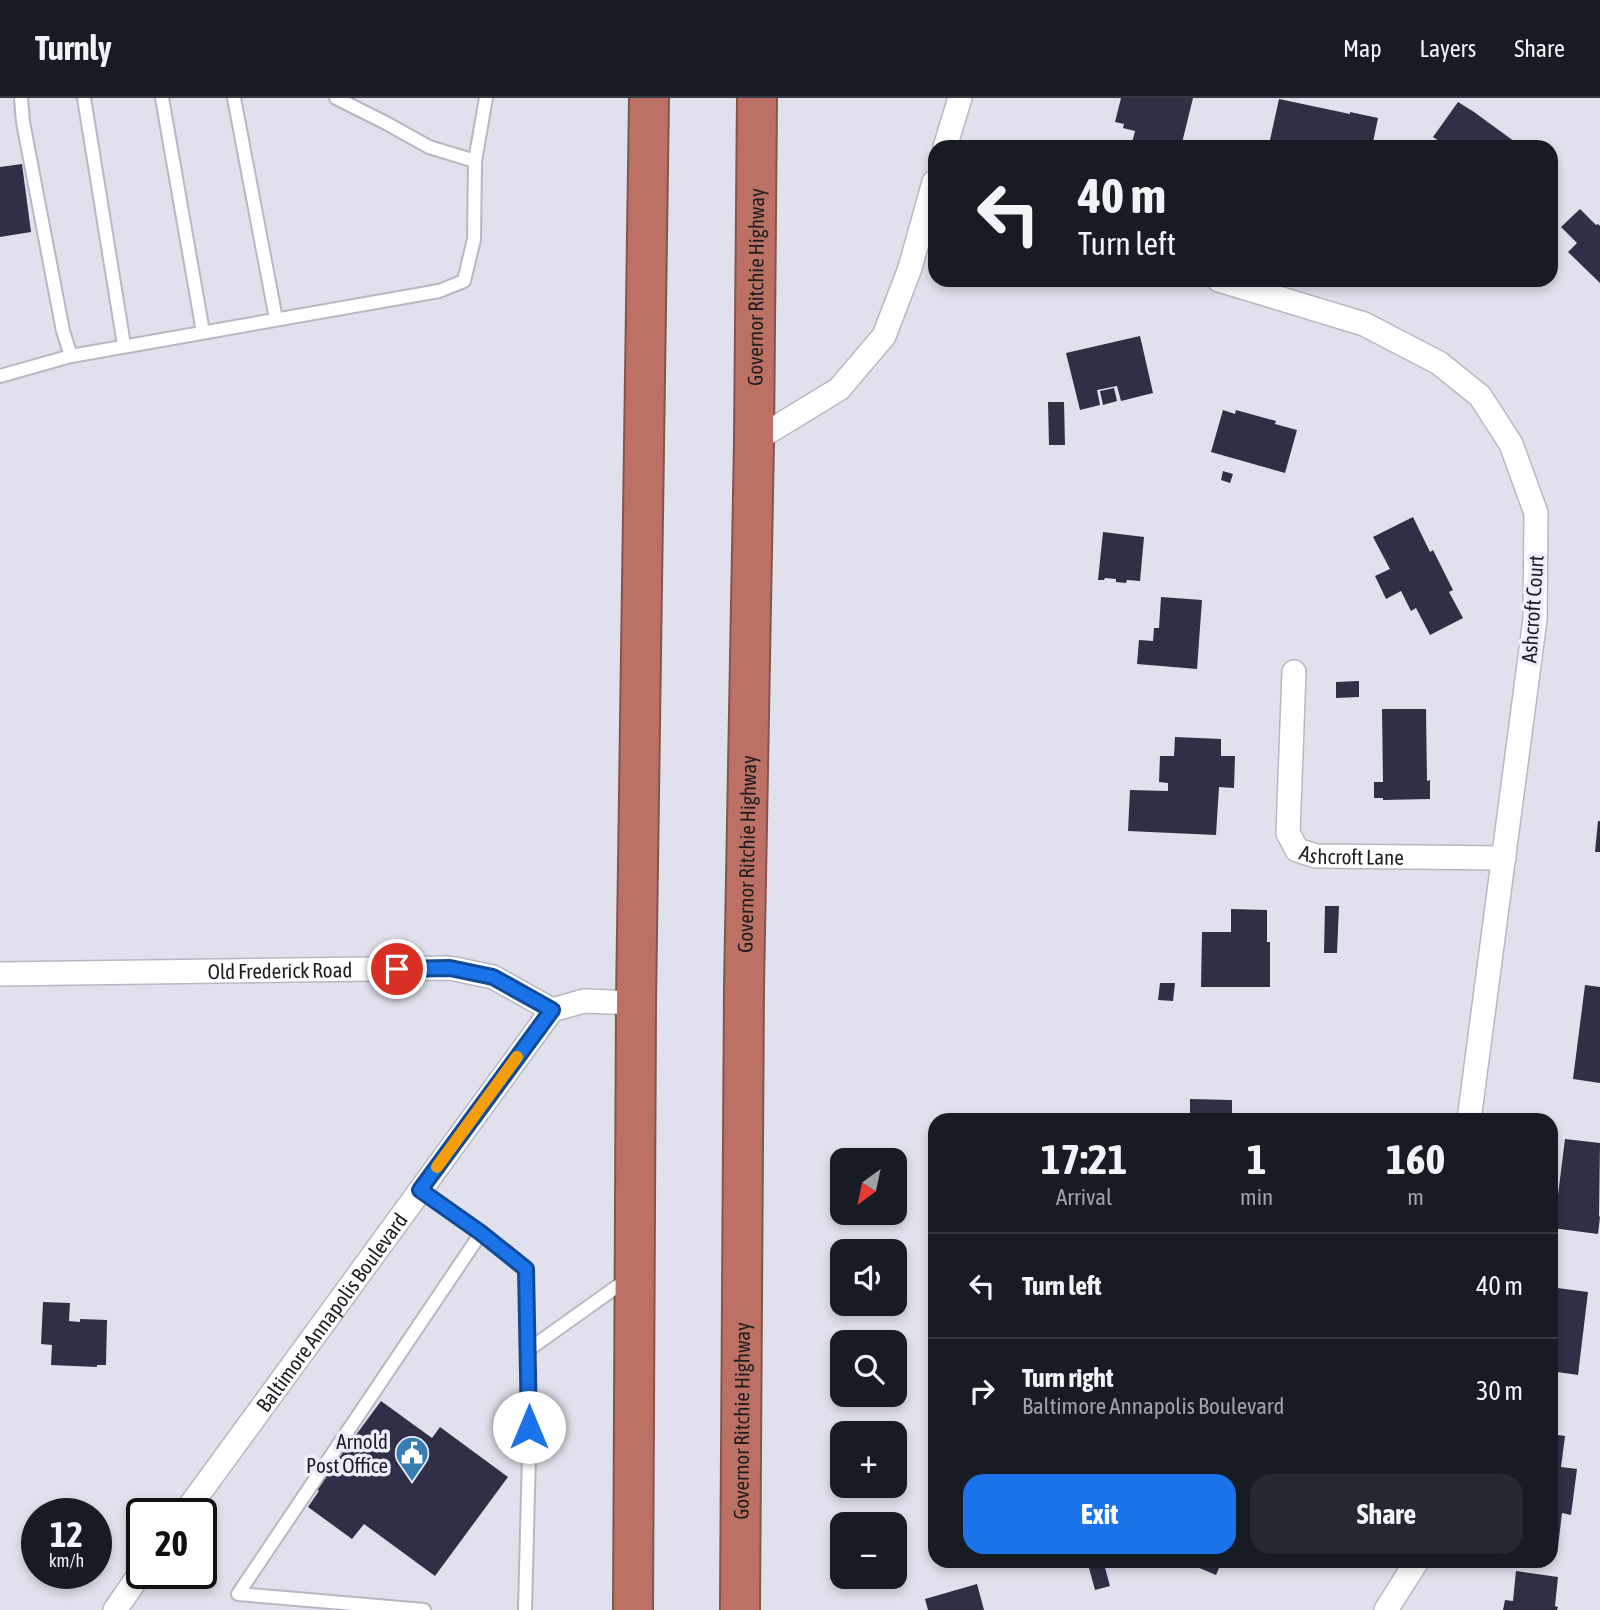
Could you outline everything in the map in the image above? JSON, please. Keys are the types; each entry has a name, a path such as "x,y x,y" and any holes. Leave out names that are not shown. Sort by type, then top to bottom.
{"highway":[{"path":"633,1610 636,1003 649,98"},
{"name":"Governor Ritchie Highway","path":"740,1610 744,987 757,98"}],"street":[{"path":"947,140 960,98"},
{"path":"754,442 839,389 884,336 910,268 928,206"},
{"name":"Ashcroft Court","path":"1242,287 1364,324 1439,363 1480,396 1511,444 1536,513 1535,619 1470,1113"},
{"name":"Ashcroft Lane","path":"1294,672 1289,833 1297,850 1315,856 1504,858"},
{"name":"Old Frederick Road","path":"0,974 450,968 493,977 552,1010"},
{"path":"552,1010 584,1001 636,1003"},
{"name":"Baltimore Annapolis Boulevard","path":"196,1498 552,1010"},
{"path":"1386,1610 1413,1568"},
{"path":"115,1610 130,1589"}],"lane":[{"path":"21,98 23,122 63,331 71,356"},
{"path":"84,98 124,345"},
{"path":"162,98 204,332"},
{"path":"234,98 276,319"},
{"path":"336,98 429,147 475,161"},
{"path":"0,376 71,356 124,345 439,291 464,281 474,239 475,161 485,98"},
{"path":"420,1190 526,1269 529,1452 525,1610"},
{"path":"424,1610 238,1594 481,1233"},
{"path":"528,1350 635,1274"}],"building":[{"path":"1121,98 1193,98 1183,140 1133,140 1135,131 1123,128 1124,124 1115,122"},
{"path":"1279,99 1378,118 1373,140 1270,140"},
{"path":"1458,102 1512,140 1438,140 1433,137"},
{"path":"22,164 31,232 0,237 0,167"},
{"path":"1580,209 1600,226 1600,283 1568,252 1577,243 1561,227"},
{"path":"1140,336 1153,393 1121,401 1117,386 1097,390 1100,405 1080,410 1066,353"},
{"path":"1114,388 1117,401 1103,405 1100,391"},
{"path":"1048,402 1064,402 1065,445 1049,445"},
{"path":"1223,410 1235,414 1236,410 1297,430 1285,473 1211,452"},
{"path":"1223,471 1233,474 1230,483 1221,480"},
{"path":"1413,517 1453,590 1449,592 1463,618 1430,635 1416,608 1411,611 1401,591 1386,599 1375,576 1390,569 1373,537"},
{"path":"1103,532 1144,537 1140,581 1127,580 1126,583 1116,582 1116,579 1098,580"},
{"path":"1161,597 1202,600 1197,669 1137,664 1139,640 1153,641 1154,628 1159,628"},
{"path":"1359,681 1359,697 1336,698 1336,682"},
{"path":"1382,709 1426,709 1427,781 1430,780 1430,799 1374,798 1374,782 1383,782"},
{"path":"1175,737 1221,739 1221,756 1235,756 1234,788 1219,787 1216,835 1128,831 1130,790 1168,791 1168,783 1159,782 1160,756 1174,756"},
{"path":"1598,821 1600,852 1595,852"},
{"path":"1325,906 1339,906 1337,953 1324,953"},
{"path":"1231,909 1267,910 1270,987 1201,987 1202,932 1231,932"},
{"path":"1160,983 1175,983 1173,1001 1158,1000"},
{"path":"1585,985 1600,987 1600,1083 1573,1079"},
{"path":"1190,1099 1232,1100 1232,1113 1190,1113"},
{"path":"1565,1139 1600,1143 1598,1234 1558,1229 1558,1195"},
{"path":"1558,1288 1588,1292 1578,1375 1558,1372"},
{"path":"43,1302 70,1303 69,1321 107,1320 106,1365 51,1365 52,1345 41,1344"},
{"name":"Arnold Post Office","path":"381,1401 432,1438 440,1427 508,1477 435,1576 364,1524 352,1539 308,1507 319,1491 316,1489"},
{"path":"1558,1435 1565,1436 1561,1467 1577,1469 1571,1515 1562,1513 1558,1547"},
{"path":"1089,1568 1105,1568 1110,1586 1095,1590"},
{"path":"1200,1568 1219,1568 1216,1575"},
{"path":"1516,1571 1558,1577 1555,1606 1558,1607 1557,1610 1503,1610 1505,1600 1513,1601"},
{"path":"977,1584 984,1610 928,1610 925,1599"}],"slow traffic":[{"path":"437,1167 517,1057"}],"place":[{"name":"Arnold Post Office","path":"412,1483"}],"route":[{"path":"397,969 450,968 493,977 552,1010 420,1190 526,1269 529,1427"}]}
